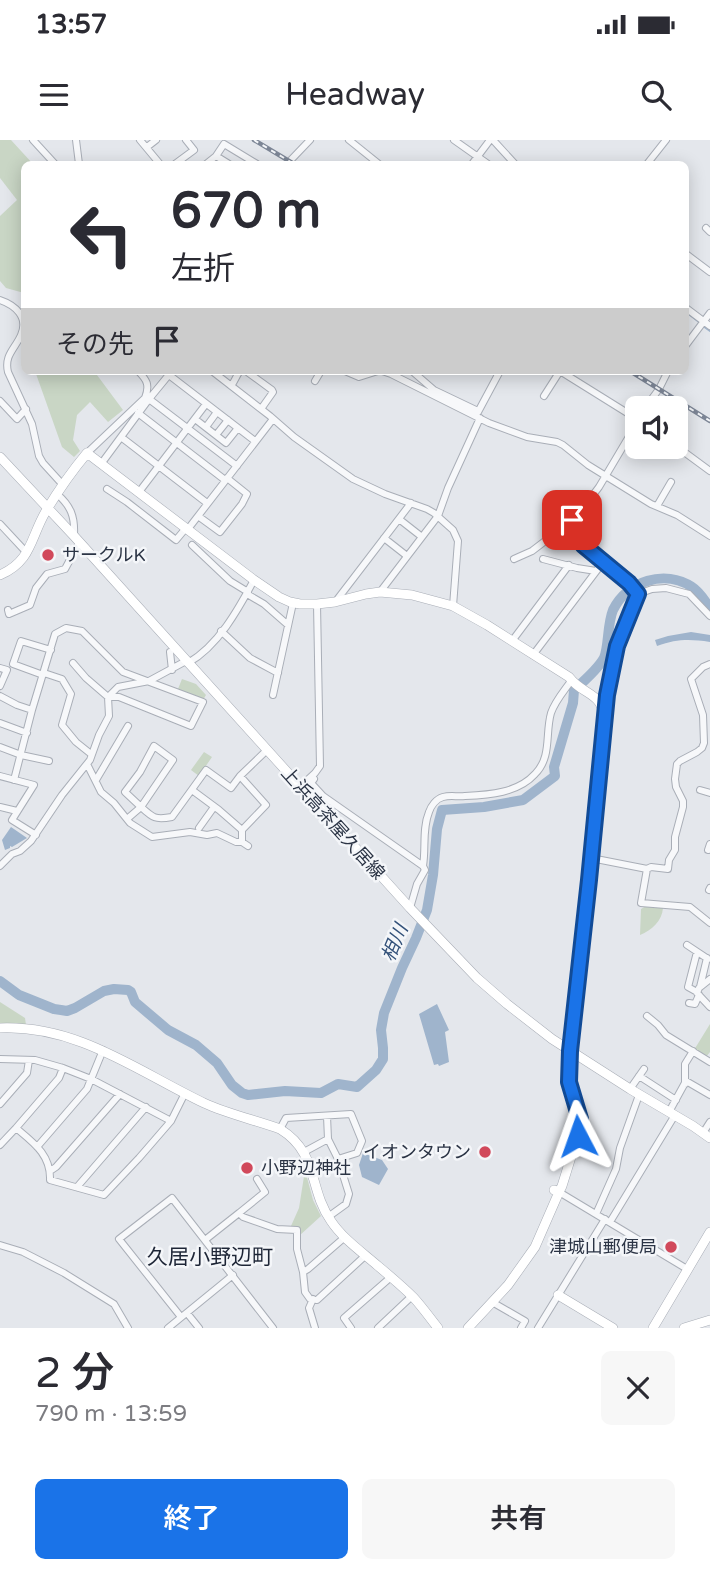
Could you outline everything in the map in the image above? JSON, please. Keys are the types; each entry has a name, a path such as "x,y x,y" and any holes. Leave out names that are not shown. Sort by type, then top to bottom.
{"street":[{"path":"33,140 52,161"},
{"path":"76,140 79,161"},
{"path":"140,140 158,161"},
{"path":"147,147 156,140"},
{"path":"179,161 194,150 186,140"},
{"path":"349,140 375,161"},
{"path":"454,140 485,161"},
{"path":"475,161 491,140 512,161"},
{"path":"649,161 666,140"},
{"path":"290,161 307,141"},
{"path":"209,161 225,142 253,161"},
{"path":"215,156 224,161"},
{"path":"689,256 710,272"},
{"path":"0,300 14,306 21,315"},
{"path":"689,311 704,324"},
{"path":"689,342 710,313"},
{"path":"21,334 6,365 33,424 41,460 63,485"},
{"path":"101,464 147,398 148,386 141,375"},
{"path":"0,575 17,565 27,553 48,508 87,453 169,375"},
{"path":"173,375 256,442"},
{"path":"217,375 294,437 353,479 378,492 427,509 453,530 458,541 453,606"},
{"path":"231,386 237,375"},
{"path":"251,375 273,392 261,409"},
{"path":"315,382 319,375"},
{"path":"393,375 527,437 563,445 588,466 710,536"},
{"path":"417,375 435,390 478,415"},
{"path":"380,592 438,516 478,415 498,375"},
{"path":"544,396 557,375"},
{"path":"566,375 625,413"},
{"path":"654,396 666,375"},
{"path":"147,398 237,466"},
{"path":"0,401 17,419 26,409"},
{"path":"124,500 159,466 206,404"},
{"path":"206,427 218,412"},
{"path":"138,413 247,494 220,532 198,516"},
{"path":"195,419 226,443 238,428"},
{"path":"107,489 177,541 273,419"},
{"path":"216,435 228,420"},
{"path":"121,437 207,503"},
{"path":"514,559 532,551 572,520 588,503 625,442"},
{"path":"87,453 279,597 293,603 317,604 380,592 412,595 453,606 569,677 598,700 605,716"},
{"path":"688,455 710,471"},
{"name":"上浜高茶屋久居線","path":"0,457 458,959 507,1004 570,1051 707,1136"},
{"path":"657,506 671,482"},
{"path":"8,610 9,614 13,614 30,605 36,588 47,575 65,569 76,540 75,525 68,504 57,494"},
{"path":"335,602 411,503"},
{"path":"399,519 422,537"},
{"path":"572,520 576,536 583,545 629,583 638,594"},
{"path":"0,524 27,553"},
{"path":"384,538 407,556"},
{"path":"192,545 230,581 264,604 288,625"},
{"path":"543,559 596,571"},
{"path":"533,655 604,561"},
{"path":"512,641 569,565"},
{"path":"0,866 12,854 29,844 62,795 88,764 109,716 108,697 118,687 149,681 204,653 254,580"},
{"path":"473,1327 535,1247 580,1128 578,1109 569,1082 570,1051 605,716 617,646 638,594 652,589 667,588 689,594 710,617"},
{"path":"273,695 293,603"},
{"path":"317,604 320,766 323,769 311,783 323,796 424,866"},
{"path":"14,780 55,634 66,628 82,631 123,672 203,702 191,726 119,697 108,697 73,663"},
{"path":"221,631 253,660 278,673"},
{"path":"51,650 21,641 13,664 62,679 71,694 62,725 76,742 91,754"},
{"path":"170,652 172,670"},
{"path":"592,858 646,869 668,869 669,860 675,850 683,807 676,787 677,764 702,748 704,741 703,715 691,679 710,664"},
{"path":"0,668 7,670 0,686"},
{"path":"413,911 417,884 425,870 425,826 432,806 443,797 502,792 517,788 531,778 546,759 553,708 572,682"},
{"path":"0,696 32,710"},
{"path":"0,723 27,733"},
{"path":"96,780 128,726"},
{"path":"127,819 141,807 173,760 154,746 125,792 141,807 150,816 158,820 172,817 206,770 231,788 267,750"},
{"path":"0,747 49,761"},
{"path":"88,764 101,792 132,825 152,837 190,832 222,834 245,844 242,830 192,790"},
{"path":"301,786 320,766"},
{"path":"0,776 34,785 12,820 36,835"},
{"path":"240,776 266,805 242,830"},
{"path":"700,790 710,793"},
{"path":"0,807 17,811"},
{"path":"199,828 214,807"},
{"path":"646,869 641,903 690,907 710,923"},
{"path":"687,945 709,959 695,1004 689,1003"},
{"path":"697,952 688,986 698,992 710,1007"},
{"path":"698,992 710,979"},
{"path":"647,1016 666,1035 709,1059"},
{"path":"0,1028 21,1027 76,1039 103,1050 208,1105 280,1129 293,1138 304,1152 328,1217 345,1237 412,1296 438,1328"},
{"path":"37,1147 87,1089 103,1050"},
{"path":"538,1328 672,1113 685,1084 685,1064 692,1051"},
{"path":"0,1059 46,1062 63,1068 91,1079 171,1121"},
{"path":"0,1104 27,1073 29,1060"},
{"path":"0,1145 59,1078 63,1068"},
{"path":"630,1089 644,1069"},
{"path":"639,1076 676,1100"},
{"path":"685,1084 687,1081 710,1095"},
{"path":"16,1128 45,1157 50,1180 104,1195 171,1121 185,1093"},
{"path":"50,1171 120,1094"},
{"path":"596,1214 617,1169 620,1147 639,1095"},
{"path":"76,1188 146,1107"},
{"path":"280,1129 286,1118 351,1114 362,1141 357,1153 338,1159"},
{"path":"327,1116 328,1139 338,1159 349,1194 346,1204 328,1217"},
{"path":"707,1136 710,1122"},
{"path":"304,1152 328,1139"},
{"path":"205,1240 265,1192 257,1179"},
{"path":"556,1191 687,1269"},
{"path":"199,1328 184,1315 119,1239 172,1198 273,1328"},
{"path":"239,1213 243,1217 277,1229 297,1230 305,1292 313,1299 317,1300 366,1255"},
{"path":"653,1328 710,1233"},
{"path":"303,1272 345,1237"},
{"path":"0,1245 23,1252 64,1273 114,1304 128,1328"},
{"path":"168,1328 233,1275"},
{"path":"351,1328 344,1318 391,1277"},
{"path":"558,1295 613,1328"},
{"path":"378,1328 412,1296"},
{"path":"313,1299 309,1308 315,1328"},
{"path":"492,1302 525,1321 521,1328"},
{"path":"684,1328 710,1320"}],"green space":[{"path":"0,140 11,140 30,161 21,161 21,292 6,288 0,281 0,216 17,200 0,178"},
{"path":"36,375 97,375 123,410 108,422 90,402 77,415 73,440 80,451 74,457 62,447"},
{"path":"182,679 196,684 206,695 203,700 178,689"},
{"path":"204,752 212,757 199,776 191,770"},
{"path":"646,906 663,908 656,924 640,935 641,909"},
{"path":"0,1002 25,1018 26,1025 0,1025"},
{"path":"710,1024 710,1052 706,1057 694,1050"},
{"path":"305,1170 313,1200 321,1216 299,1236 291,1226 299,1208"}],"water":[{"path":"691,632 710,635 710,642 683,640 657,646 655,640 668,636"},
{"path":"11,827 27,838 5,850 2,840"},
{"path":"437,1004 449,1030 445,1032 449,1062 439,1066 434,1065 419,1014"},
{"path":"363,1153 382,1160 388,1169 379,1185 362,1177 359,1165"}],"waterway":[{"name":"相川","path":"689,314 699,322"},
{"name":"相川","path":"703,326 710,331"},
{"name":"相川","path":"0,981 19,995 54,1009 67,1011 104,991 128,990 135,1002 168,1030 196,1045 217,1063 232,1085 248,1095 285,1091 321,1093 338,1084 357,1087 376,1070 383,1059 381,1030 384,1013 427,910 437,829 442,810 484,807 523,800 555,776 554,767 573,703 574,690 604,658 613,610 627,592 648,581 670,579 695,589 710,608"}],"railway":[{"path":"254,140 289,161"},
{"path":"636,375 710,421"}],"place":[{"name":"サークルK","path":"48,555"},
{"name":"イオンタウン","path":"485,1152"},
{"name":"小野辺神社","path":"247,1168"},
{"name":"津城山郵便局","path":"671,1247"}],"district":[{"name":"久居小野辺町","path":"210,1257"}],"route":[{"path":"572,520 574,532 583,545 629,583 638,594 617,646 607,695 570,1051 569,1082 580,1119 578,1136"}]}
